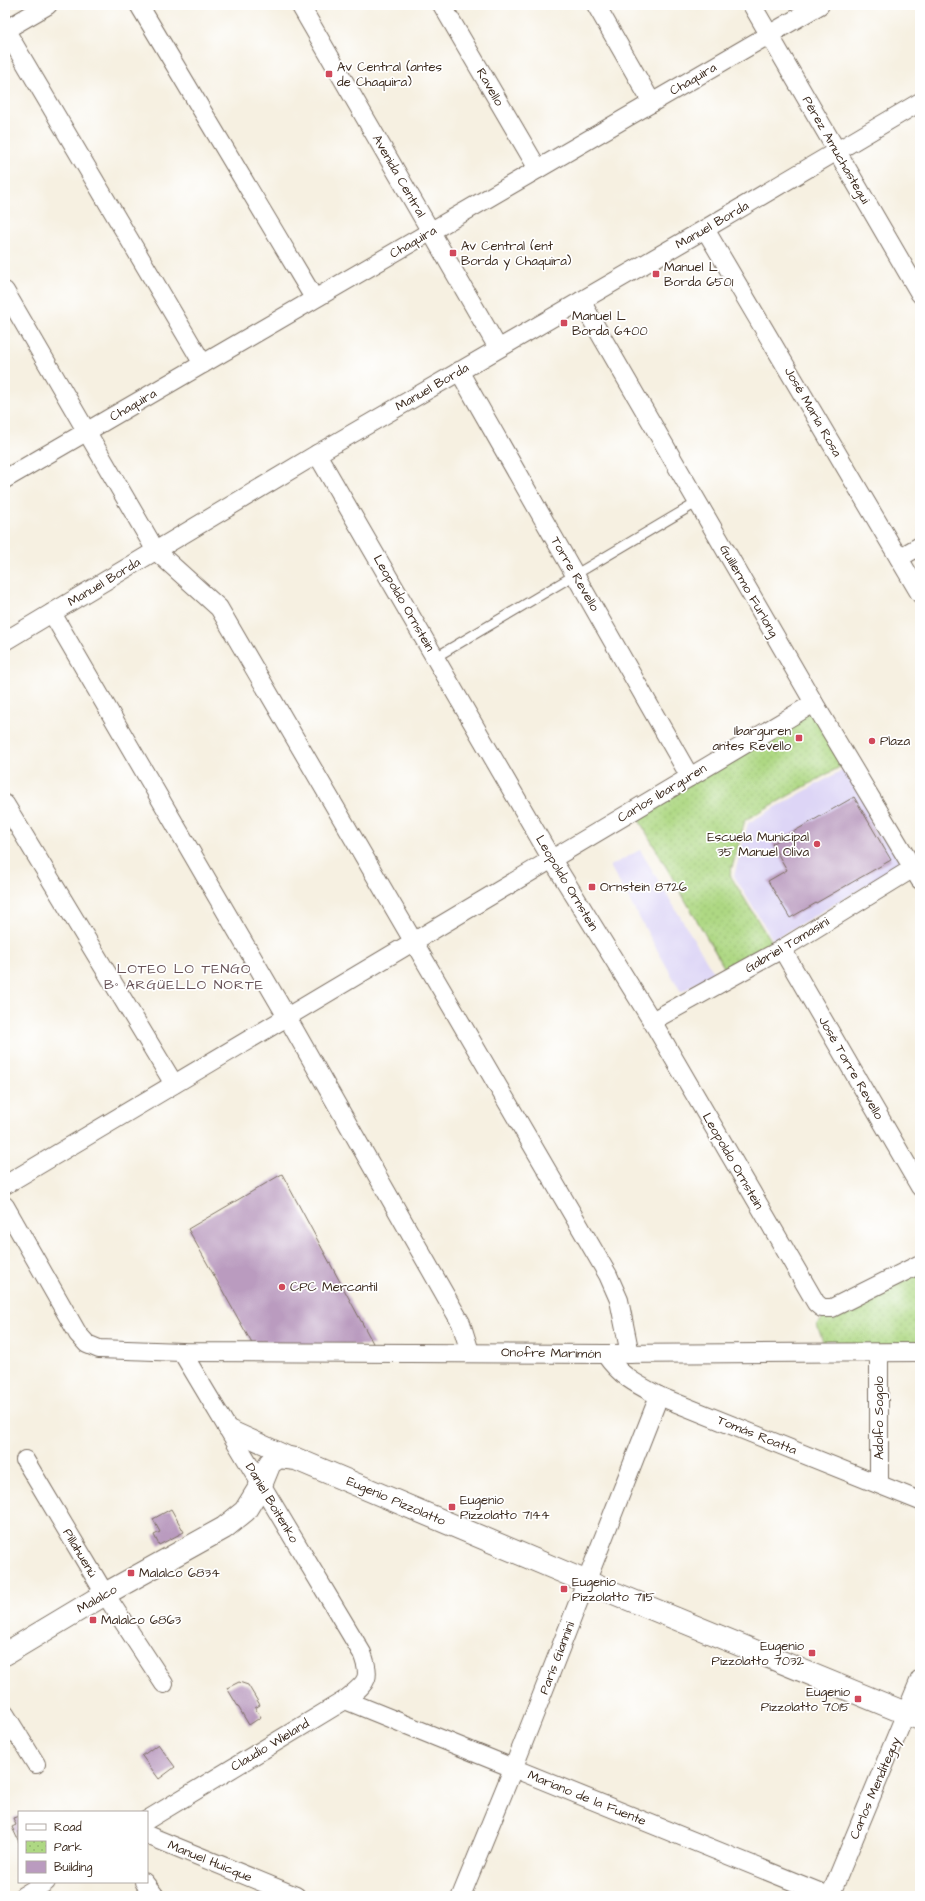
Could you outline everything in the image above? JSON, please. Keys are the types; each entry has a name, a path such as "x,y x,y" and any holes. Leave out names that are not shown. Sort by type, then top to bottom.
{"main road":[{"name":"Eugenio Pizzolatto","path":"261,1485 270,1463 279,1457 296,1459 586,1582 913,1716"},
{"name":"Malalco","path":"5,1654 105,1594 224,1528 245,1510 261,1485"}],"street":[{"path":"48,5 5,30 203,364"},
{"path":"139,5 314,298"},
{"name":"Avenida Central","path":"300,5 498,348"},
{"name":"Ravello","path":"442,5 538,169"},
{"path":"596,5 652,103"},
{"name":"Pérez Amuchastegui","path":"752,5 918,287"},
{"name":"Chaquira","path":"5,479 820,5"},
{"name":"Manuel Borda","path":"5,641 317,454 706,229 920,102"},
{"name":"José María Rosa","path":"706,229 920,594"},
{"path":"5,291 156,551 219,608 608,1275 619,1300 630,1354"},
{"name":"Guillermo Furlong","path":"581,301 814,703 918,871"},
{"name":"Torre Revello","path":"459,371 690,776"},
{"name":"Leopoldo Ornstein","path":"317,454 552,858 652,1021 816,1303 822,1308 832,1308 920,1264"},
{"path":"899,558 920,546"},
{"path":"52,613 287,1016 461,1323 470,1352"},
{"name":"Carlos Ibarguren","path":"5,1185 814,703"},
{"path":"5,804 174,1084"},
{"name":"Gabriel Tomasini","path":"652,1021 918,871"},
{"name":"José Torre Revello","path":"782,949 920,1187"},
{"name":"Onofre Marimón","path":"5,1206 78,1334 87,1344 99,1349 182,1352 470,1352 605,1354 920,1352"},
{"name":"Daniel Boitenko","path":"182,1352 362,1653"},
{"name":"Adolfo Sogolo","path":"879,1352 879,1484"},
{"name":"Tomás Roatta","path":"605,1354 614,1367 630,1381 659,1396 920,1501"},
{"name":"París Giannini","path":"461,1896 513,1769 659,1396"},
{"path":"228,1428 296,1459"},
{"name":"Pillahuenú","path":"25,1460 105,1594 164,1684"},
{"name":"Claudio Wieland","path":"148,1819 345,1700 368,1678 368,1667 362,1653"},
{"name":"Carlos Menditeguy","path":"829,1896 913,1716 920,1679"},
{"name":"Mariano de la Fuente","path":"345,1700 829,1896"},
{"path":"5,1714 36,1764"},
{"name":"Manuel Huicque","path":"148,1835 296,1896"},
{"path":"23,1896 44,1883"},
{"path":"145,1883 155,1896"}],"lane":[{"path":"436,657 698,502"}],"shaded area":[{"name":"Escuela Municipal 35 Manuel Oliva","path":"846,768 903,864 773,940 734,876 748,823"},
{"path":"640,850 714,973 681,992 610,866"}],"green space":[{"path":"813,709 845,764 745,820 730,875 771,942 725,969 635,813"},
{"path":"920,1272 920,1352 827,1353 817,1325 823,1318"}],"building":[{"path":"854,797 891,860 790,918 768,881 787,870 772,844"},
{"name":"CPC Mercantil","path":"282,1174 374,1345 254,1347 188,1229"},
{"path":"171,1509 184,1532 159,1545 154,1535 160,1532 153,1519"},
{"path":"239,1682 248,1685 260,1705 255,1708 261,1717 249,1725 227,1688"},
{"path":"158,1744 175,1767 159,1779 142,1756"},
{"path":"18,1816 18,1840 12,1827 16,1825 13,1818"}],"place":[{"name":"Av Central (antes de Chaquira)","path":"329,74"},
{"name":"Av Central (ent Borda y Chaquira)","path":"453,253"},
{"name":"Manuel L Borda 6501","path":"656,274"},
{"name":"Manuel L Borda 6400","path":"564,323"},
{"name":"Ibarguren antes Revello","path":"799,738"},
{"name":"Plaza","path":"872,741"},
{"name":"Escuela Municipal 35 Manuel Oliva","path":"817,844"},
{"name":"Ornstein 8726","path":"592,887"},
{"name":"CPC Mercantil","path":"282,1287"},
{"name":"Eugenio Pizzolatto 7144","path":"452,1507"},
{"name":"Malalco 6834","path":"131,1573"},
{"name":"Eugenio Pizzolatto 7115","path":"564,1589"},
{"name":"Malalco 6863","path":"93,1620"},
{"name":"Eugenio Pizzolatto 7032","path":"812,1653"},
{"name":"Eugenio Pizzolatto 7015","path":"858,1699"}],"district":[{"name":"LOTEO LO TENGO B° ARGÜELLO NORTE","path":"184,978"}]}
